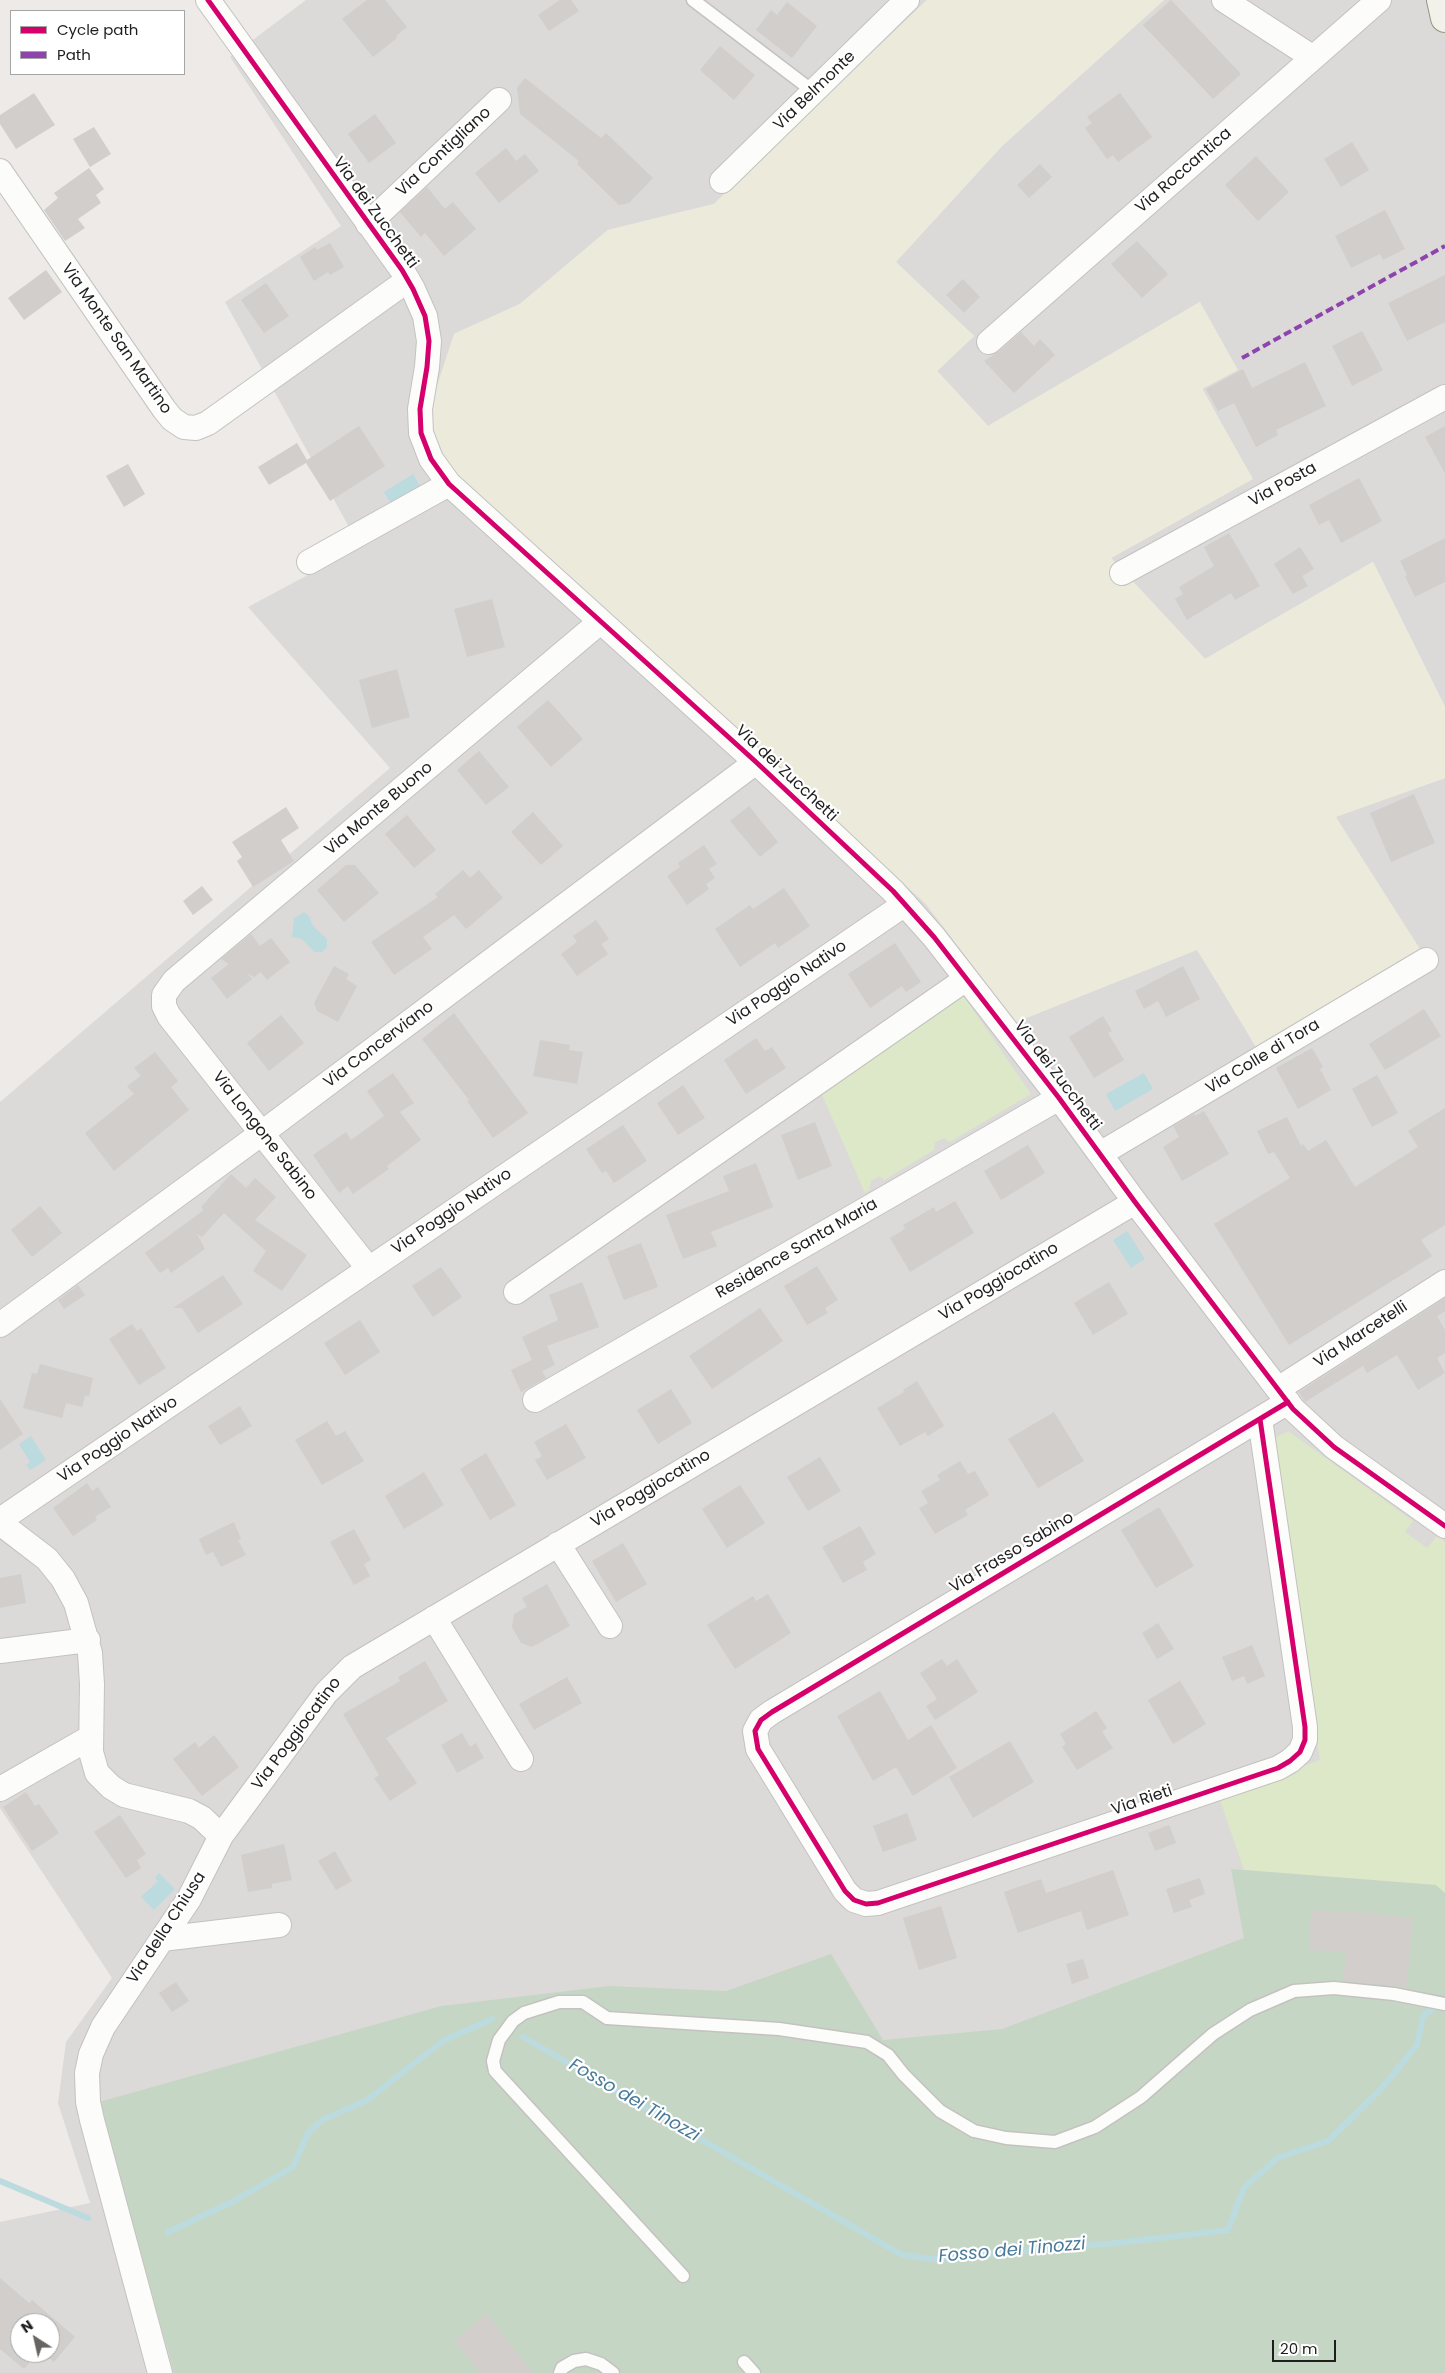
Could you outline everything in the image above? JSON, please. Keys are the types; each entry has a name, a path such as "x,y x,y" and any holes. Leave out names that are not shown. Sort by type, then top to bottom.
{"main road":[{"path":"1441,0 1445,18"}],"street":[{"name":"Via dei Zucchetti","path":"208,0 408,280 422,307 429,333 429,358 420,409 421,433 431,459 449,484 756,762 870,868 905,904 966,978 1059,1098 1283,1395 1311,1427 1334,1447 1445,1526"},
{"name":"Via Belmonte","path":"722,181 906,0"},
{"path":"1224,0 1312,57"},
{"name":"Via Roccantica","path":"989,342 1379,0"},
{"name":"Via Contigliano","path":"368,224 499,100"},
{"name":"Via Monte San Martino","path":"0,171 164,409 172,419 184,427 196,428 208,422 408,280"},
{"name":"Via Posta","path":"1122,573 1445,398"},
{"path":"309,562 449,484"},
{"name":"Via Monte Buono","path":"163,1000 166,990 174,981 600,622"},
{"name":"Via Concerviano","path":"0,1325 262,1133 756,762"},
{"name":"Via Poggio Nativo","path":"0,1522 905,904"},
{"name":"Via Colle di Tora","path":"1100,1154 1426,960"},
{"path":"516,1292 966,978"},
{"name":"Via Longone Sabino","path":"163,1000 169,1016 369,1269"},
{"name":"Residence Santa Maria","path":"535,1400 1059,1098"},
{"name":"Via Poggiocatino","path":"221,1836 321,1699 343,1674 558,1544 1136,1202"},
{"name":"Via Marcetelli","path":"1283,1395 1445,1282"},
{"name":"Via Frasso Sabino","path":"755,1731 761,1720 772,1712 1260,1418 1283,1395"},
{"name":"Via Rieti","path":"755,1731 758,1749 845,1891 854,1900 866,1904 878,1903 1284,1765 1300,1752 1306,1734 1260,1418"},
{"path":"0,1522 40,1553 58,1572 76,1603 88,1640 92,1684 91,1736 93,1765 101,1779 110,1787 139,1800 190,1810 202,1818 221,1836"},
{"path":"558,1544 610,1626"},
{"path":"434,1618 521,1759"},
{"path":"0,1651 88,1640"},
{"path":"0,1789 91,1736"},
{"name":"Via della Chiusa","path":"160,2373 92,2120 87,2083 88,2064 99,2035 201,1878 221,1836"},
{"path":"162,1939 279,1925"}],"lane":[{"path":"693,0 814,92"},
{"path":"683,2276 495,2070 494,2055 499,2040 513,2021 524,2013 559,2002 583,2002 607,2018 779,2029 867,2042 888,2055 904,2075 940,2111 974,2131 1006,2138 1055,2142 1095,2127 1141,2097 1213,2034 1250,2010 1294,1991 1334,1988 1445,2004"},
{"path":"560,2373 562,2368 574,2361 586,2359 601,2364 613,2373"},
{"path":"744,2362 754,2373"}],"shaded area":[{"path":"306,0 927,0 714,204 608,230 520,304 454,334 926,904 1016,1022 1197,949 1256,1047 1336,816 1445,778 1445,2373 0,2373 0,2222 90,2203 58,2103 66,2042 112,1978 0,1808 0,1102 390,768 248,607 360,547 225,302 341,226 230,57"},
{"path":"927,0 1164,0 1002,146 896,262 974,336 937,371 988,426 1200,302 1238,370 1202,389 1253,479 1111,558 1205,659 1373,562 1445,707 1445,778 1336,817 1420,949 1257,1047 1197,950 1016,1022 926,904 465,490 430,444 425,422 454,334 520,304 608,230 714,204"},
{"path":"1164,0 1445,0 1445,707 1373,562 1205,659 1111,558 1252,479 1202,388 1200,302 988,426 937,371 974,336 895,262 1002,146"}],"green space":[{"path":"960,991 1031,1094 950,1142 944,1138 935,1142 934,1150 884,1180 879,1176 871,1181 869,1190 865,1193 819,1088"},
{"path":"1288,1431 1413,1521 1405,1532 1427,1548 1437,1536 1445,1542 1445,1893 1435,1885 1244,1870 1219,1797 1320,1760 1272,1445 1277,1437"},
{"path":"1231,1869 1436,1885 1445,1893 1445,2373 174,2373 99,2102 441,2006 609,1986 726,1991 831,1954 883,2040 1002,2029 1244,1938"}],"water":[{"path":"413,474 420,486 391,504 384,492"},
{"path":"304,912 309,916 313,926 327,939 327,947 322,952 314,952 302,939 292,937 294,918"},
{"path":"1144,1073 1153,1089 1115,1111 1106,1094"},
{"path":"1127,1231 1145,1259 1131,1268 1113,1240"},
{"path":"31,1436 46,1460 30,1470 26,1465 30,1462 19,1444"},
{"path":"159,1873 175,1889 154,1910 141,1897 158,1881 155,1878"}],"building":[{"path":"367,0 385,0 407,27 396,36 397,38 373,57 342,19"},
{"path":"560,0 571,0 579,11 549,31 538,15"},
{"path":"1171,0 1241,74 1213,99 1143,25"},
{"path":"787,2 817,26 792,58 756,30 771,10 777,15"},
{"path":"720,46 755,75 734,100 700,70"},
{"path":"525,78 601,138 606,133 653,178 629,203 619,205 577,164 579,161 520,114 517,88"},
{"path":"34,93 55,125 16,149 0,124 0,115"},
{"path":"1120,93 1152,137 1118,162 1113,155 1107,159 1085,128 1092,123 1087,117"},
{"path":"375,114 396,143 369,163 348,134"},
{"path":"94,127 111,154 90,167 73,139"},
{"path":"1352,142 1369,170 1341,187 1324,159"},
{"path":"506,148 516,161 525,154 539,171 499,203 475,173"},
{"path":"1256,156 1289,192 1258,221 1225,185"},
{"path":"1040,164 1052,177 1029,198 1017,185"},
{"path":"89,168 104,189 96,195 101,203 78,219 85,228 65,241 44,210 58,198 54,193"},
{"path":"427,187 445,209 453,202 476,229 444,256 425,233 421,237 400,212"},
{"path":"1385,210 1405,249 1383,260 1380,254 1351,268 1335,236"},
{"path":"1137,241 1168,274 1142,298 1111,264"},
{"path":"330,243 344,267 330,275 328,272 314,281 300,257 315,247 317,250"},
{"path":"46,270 62,292 24,320 8,298"},
{"path":"1445,275 1445,322 1407,341 1388,303"},
{"path":"963,279 980,297 964,313 946,295"},
{"path":"266,283 289,316 264,333 241,300"},
{"path":"1362,331 1383,370 1352,386 1332,346"},
{"path":"1021,332 1034,346 1040,339 1055,355 1014,393 984,361 998,352"},
{"path":"1305,362 1326,406 1276,430 1278,435 1256,447 1234,403 1218,411 1206,389 1243,369 1252,388"},
{"path":"359,426 385,466 330,501 306,463 269,485 258,467 297,443 307,460"},
{"path":"1445,426 1445,473 1425,437"},
{"path":"128,464 145,494 124,507 106,476"},
{"path":"1359,478 1382,521 1341,543 1329,520 1319,525 1309,505"},
{"path":"1229,533 1260,586 1235,600 1231,593 1187,620 1175,599 1183,594 1179,587 1214,566 1204,547"},
{"path":"1445,538 1445,582 1415,597 1400,561"},
{"path":"1300,547 1314,569 1302,576 1308,586 1293,594 1274,564"},
{"path":"492,599 505,647 467,657 454,609"},
{"path":"397,669 410,717 372,728 359,680"},
{"path":"548,700 583,739 551,767 517,727"},
{"path":"479,751 509,787 486,805 457,770"},
{"path":"1414,794 1435,843 1391,862 1370,813"},
{"path":"749,806 778,842 760,857 730,821"},
{"path":"286,807 299,828 281,840 294,861 253,887 237,861 242,857 232,842"},
{"path":"533,812 563,846 541,865 511,832"},
{"path":"407,815 436,850 414,868 385,834"},
{"path":"704,845 717,864 709,869 715,878 706,884 709,889 687,905 667,876 680,867 678,863"},
{"path":"346,865 355,865 379,893 344,922 317,890"},
{"path":"463,870 470,878 479,870 503,898 466,929 454,915 423,937 432,949 394,975 371,942 438,897 435,894"},
{"path":"202,886 213,900 193,915 183,901"},
{"path":"784,888 810,926 778,948 775,943 740,967 715,929 750,905 753,909"},
{"path":"596,920 609,939 601,944 608,954 577,976 561,954 577,942 573,936"},
{"path":"251,934 260,946 271,938 290,962 267,980 261,972 254,977 247,973 252,979 227,999 211,978 229,964 221,959"},
{"path":"895,943 921,982 906,992 902,986 870,1008 848,974"},
{"path":"334,966 349,974 346,979 357,986 338,1022 317,1011 314,1003"},
{"path":"1183,966 1200,999 1166,1017 1158,1001 1144,1009 1135,991"},
{"path":"1424,1009 1441,1036 1385,1070 1369,1044"},
{"path":"454,1013 528,1113 493,1138 467,1101 469,1100 422,1039"},
{"path":"281,1015 304,1043 269,1071 247,1043"},
{"path":"1103,1016 1112,1031 1108,1033 1124,1060 1094,1078 1069,1037"},
{"path":"756,1038 765,1051 772,1047 786,1068 746,1094 724,1060"},
{"path":"540,1040 570,1045 569,1050 583,1052 577,1084 533,1076"},
{"path":"1312,1048 1323,1067 1320,1069 1331,1090 1298,1109 1276,1068"},
{"path":"155,1052 178,1081 171,1087 189,1110 114,1171 85,1133 134,1094 127,1086 141,1076 134,1068"},
{"path":"393,1073 414,1103 400,1112 421,1140 387,1166 389,1169 353,1194 348,1186 339,1193 313,1155 346,1132 351,1140 384,1116 367,1091"},
{"path":"1377,1075 1398,1113 1372,1127 1352,1089"},
{"path":"683,1085 705,1118 678,1135 657,1103"},
{"path":"1445,1108 1445,1225 1421,1240 1432,1256 1289,1345 1214,1224 1290,1178 1274,1152 1268,1154 1257,1131 1287,1117 1301,1146 1303,1144 1308,1151 1326,1140 1355,1187 1418,1147 1408,1131"},
{"path":"1204,1111 1229,1154 1182,1181 1163,1147 1179,1137 1173,1126 1194,1114 1195,1116"},
{"path":"815,1122 832,1166 798,1180 781,1135"},
{"path":"623,1125 647,1161 614,1183 606,1171 602,1173 586,1149"},
{"path":"1028,1145 1045,1173 1001,1200 984,1171"},
{"path":"756,1163 773,1207 711,1232 717,1246 683,1259 666,1215 729,1191 723,1176"},
{"path":"231,1174 246,1188 255,1178 276,1197 255,1220 307,1255 282,1291 253,1271 266,1251 224,1213 202,1237 197,1234 205,1249 171,1273 168,1268 160,1273 145,1253 204,1210 201,1207"},
{"path":"955,1201 974,1233 910,1272 890,1238 905,1229 903,1225 934,1207 936,1212"},
{"path":"40,1206 62,1233 32,1257 11,1230"},
{"path":"641,1243 658,1287 624,1300 607,1256"},
{"path":"817,1266 838,1300 825,1308 828,1313 807,1325 784,1286"},
{"path":"441,1267 462,1297 433,1317 412,1286"},
{"path":"223,1275 243,1304 198,1333 182,1308 173,1308"},
{"path":"582,1282 599,1327 547,1346 555,1365 542,1371 546,1378 521,1392 511,1370 532,1360 522,1337 558,1320 549,1295"},
{"path":"1109,1282 1128,1314 1093,1335 1074,1303"},
{"path":"78,1285 85,1295 64,1309 58,1300"},
{"path":"1445,1298 1445,1311 1437,1316 1445,1330 1445,1353 1437,1358 1445,1373 1418,1390 1397,1355 1367,1373 1363,1366 1305,1402 1299,1392"},
{"path":"760,1308 783,1341 712,1389 689,1356"},
{"path":"360,1320 380,1352 345,1375 324,1343"},
{"path":"132,1324 137,1331 141,1328 166,1368 139,1385 109,1339"},
{"path":"40,1364 93,1378 89,1396 85,1396 82,1407 66,1403 62,1418 23,1408 32,1373 37,1374"},
{"path":"917,1381 944,1426 928,1436 925,1432 900,1446 877,1408 904,1392 903,1390"},
{"path":"671,1389 692,1423 658,1444 637,1410"},
{"path":"0,1399 23,1434 0,1450"},
{"path":"240,1406 252,1426 220,1445 208,1426"},
{"path":"1054,1412 1084,1461 1038,1488 1008,1439"},
{"path":"327,1421 336,1436 345,1431 364,1461 322,1485 295,1440"},
{"path":"566,1424 586,1458 547,1480 535,1460 542,1456 534,1442"},
{"path":"486,1453 516,1505 490,1520 460,1469"},
{"path":"820,1457 841,1491 808,1511 787,1477"},
{"path":"960,1461 968,1474 975,1471 989,1495 965,1510 968,1515 935,1534 919,1508 928,1503 921,1491 940,1480 937,1475"},
{"path":"424,1472 444,1505 404,1529 385,1496"},
{"path":"87,1483 92,1491 98,1487 111,1507 95,1517 97,1520 73,1536 53,1508"},
{"path":"740,1485 765,1523 727,1548 702,1509"},
{"path":"1159,1507 1194,1566 1156,1588 1121,1530"},
{"path":"234,1522 241,1539 238,1540 246,1555 221,1567 213,1552 206,1555 199,1539"},
{"path":"860,1526 876,1554 863,1562 867,1570 843,1583 822,1547"},
{"path":"354,1529 371,1560 364,1564 370,1576 354,1585 330,1542"},
{"path":"623,1543 647,1584 616,1602 592,1561"},
{"path":"21,1574 26,1603 0,1608 0,1578"},
{"path":"547,1584 570,1626 532,1647 521,1643 512,1627 514,1614 527,1607 522,1598"},
{"path":"768,1594 791,1633 735,1669 707,1625 753,1596 756,1601"},
{"path":"1158,1623 1174,1649 1157,1659 1142,1633"},
{"path":"1252,1645 1265,1676 1247,1684 1244,1676 1232,1681 1222,1657"},
{"path":"942,1659 947,1666 957,1659 978,1692 935,1720 926,1706 937,1699 920,1673"},
{"path":"425,1661 448,1701 386,1738 417,1783 390,1801 374,1778 379,1775 343,1714 400,1681 398,1677"},
{"path":"567,1677 582,1703 534,1730 519,1704"},
{"path":"1180,1681 1206,1724 1173,1744 1148,1700"},
{"path":"880,1691 908,1740 931,1725 957,1768 913,1796 896,1767 873,1781 837,1716"},
{"path":"1096,1711 1107,1728 1102,1732 1113,1748 1077,1770 1062,1747 1066,1744 1060,1734"},
{"path":"462,1733 470,1747 476,1743 484,1758 457,1773 441,1745"},
{"path":"214,1735 239,1767 202,1796 173,1759 195,1742 199,1748"},
{"path":"1010,1741 1034,1782 973,1818 949,1777"},
{"path":"26,1792 35,1806 39,1804 59,1833 32,1851 3,1807"},
{"path":"907,1813 917,1840 883,1852 873,1826"},
{"path":"120,1815 146,1854 137,1860 141,1868 126,1878 94,1832"},
{"path":"1169,1825 1176,1843 1155,1851 1148,1833"},
{"path":"284,1844 292,1880 272,1884 272,1888 248,1892 241,1855"},
{"path":"335,1851 352,1881 336,1890 318,1861"},
{"path":"1113,1870 1129,1915 1087,1930 1081,1911 1018,1933 1004,1892 1041,1879 1046,1893"},
{"path":"1200,1878 1205,1894 1189,1900 1192,1907 1174,1913 1166,1889"},
{"path":"941,1906 957,1958 919,1970 903,1918"},
{"path":"1311,1910 1350,1913 1350,1911 1413,1918 1407,1987 1343,1981 1346,1952 1309,1950"},
{"path":"1083,1959 1089,1978 1072,1984 1066,1964"},
{"path":"176,1982 189,2001 172,2012 159,1993"},
{"path":"0,2278 29,2303 32,2300 47,2313 10,2313 10,2357 0,2349"},
{"path":"487,2314 533,2373 480,2373 454,2340"},
{"path":"60,2324 75,2337 60,2355"},
{"path":"17,2363 29,2363 24,2369"}],"waterway":[{"name":"Fosso dei Tinozzi","path":"523,2037 902,2255 933,2259 1117,2243 1228,2230 1244,2188 1277,2158 1328,2141 1382,2088 1417,2045 1423,2016 1439,2004"},
{"name":"Fosso dei Tinozzi","path":"168,2232 232,2202 293,2167 308,2133 322,2120 366,2101 443,2041 492,2019"},
{"name":"Fosso dei Tinozzi","path":"0,2181 88,2218"}],"marked path":[{"path":"1242,358 1445,246"}],"cycle path":[{"path":"208,0 402,270 413,289 425,316 429,341 420,409 421,433 431,459 449,484 756,762 893,891 934,937 1059,1098 1135,1202 1293,1409 1334,1447 1445,1526"},
{"path":"1260,1419 1305,1727 1305,1740 1300,1752 1278,1768 878,1903 866,1904 854,1900 845,1891 758,1749 755,1731 761,1720 1288,1402"}]}
